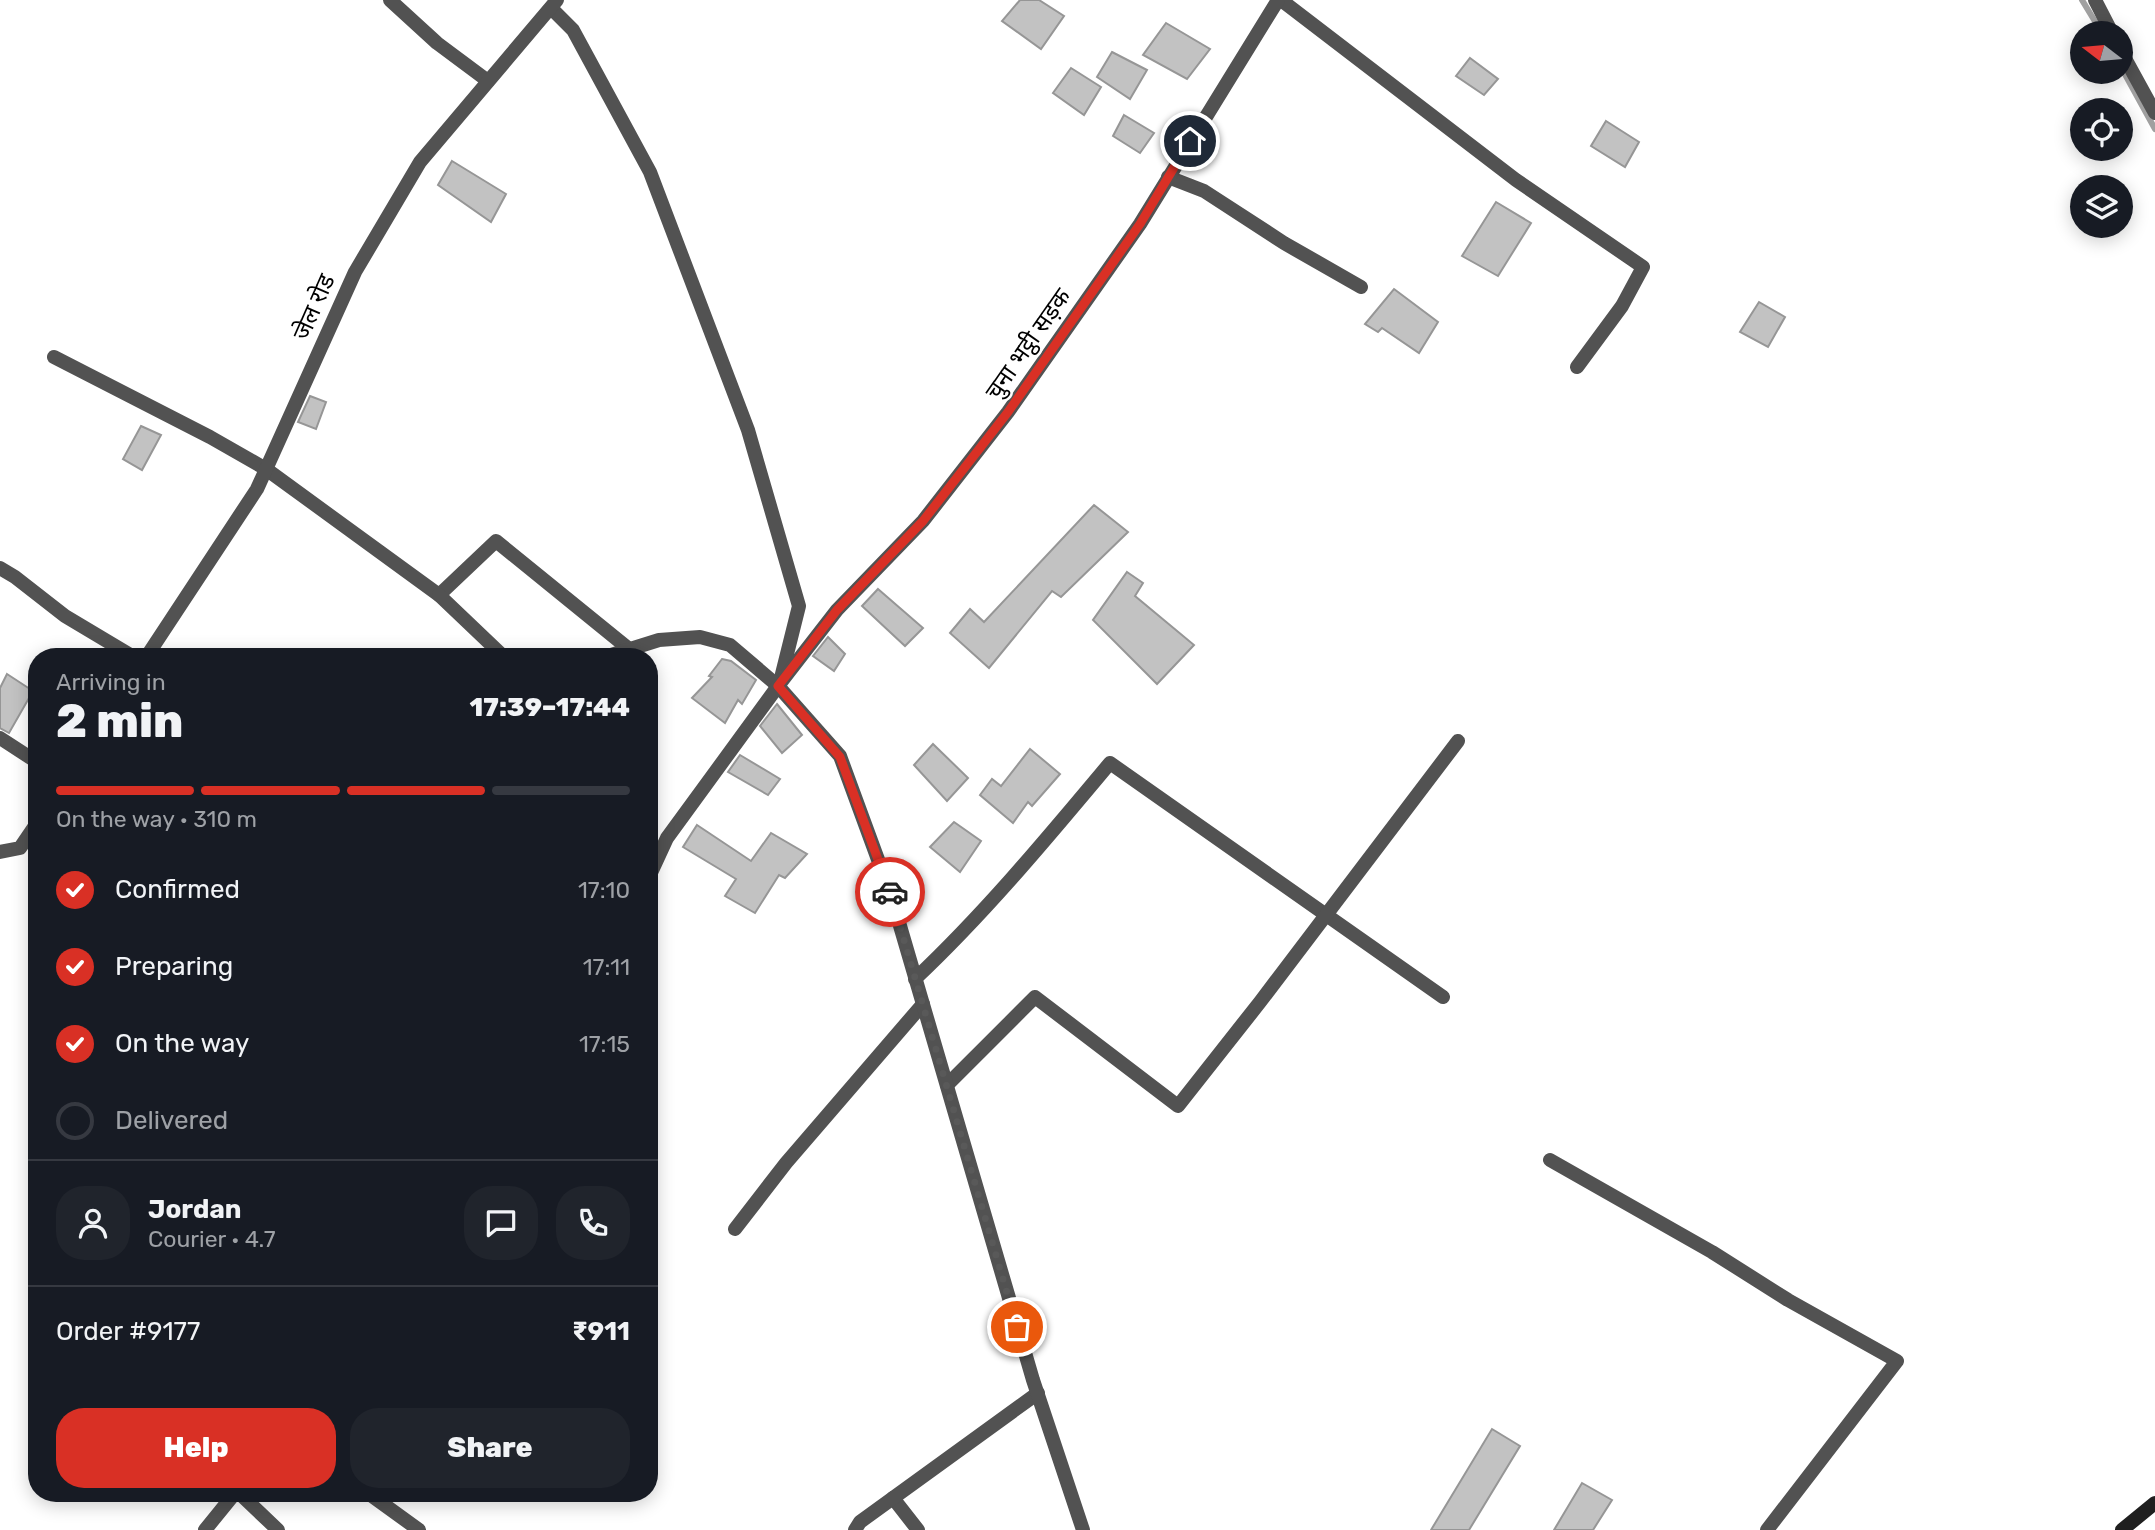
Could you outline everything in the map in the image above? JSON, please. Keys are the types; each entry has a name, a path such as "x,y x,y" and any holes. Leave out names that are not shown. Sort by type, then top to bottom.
{"main road":[{"path":"2122,1530 2155,1503"}],"street":[{"path":"390,0 437,43 488,81"},
{"path":"1279,0 1516,180 1643,267 1622,306 1577,367"},
{"name":"चुना भट्ठी सड़क","path":"658,858 667,838 837,610 923,521 1008,412 1140,224 1279,0"},
{"path":"2099,3 2107,21"},
{"path":"554,4 573,30 650,172 748,430 799,606 778,686"},
{"name":"जेल रोड","path":"152,648 257,489 355,272 420,162 554,4"},
{"path":"2133,73 2155,113"},
{"path":"1168,177 1204,191 1284,243 1361,287"},
{"path":"54,357 176,419 266,469 439,595 495,648"},
{"path":"439,595 496,541 628,648"},
{"path":"0,568 65,617 118,648"},
{"path":"632,648 659,640 700,637 730,645 778,686 840,757 891,895 1038,1393 1083,1530"},
{"path":"0,738 28,756"},
{"path":"947,1085 1035,997 1178,1107 1458,741"},
{"path":"915,979 951,945 1021,868 1110,763 1443,997"},
{"path":"20,848 28,836"},
{"path":"0,852 28,846"},
{"path":"735,1229 786,1163 923,1004"},
{"path":"1550,1160 1712,1252 1798,1307 1898,1361 1767,1530"},
{"path":"855,1530 860,1522 1038,1393"},
{"path":"894,1498 918,1530"},
{"path":"205,1530 229,1502"},
{"path":"247,1502 278,1530"},
{"path":"380,1502 419,1530"}],"building":[{"path":"1020,0 1039,0 1064,16 1041,49 1002,21"},
{"path":"1166,23 1210,49 1187,79 1143,55"},
{"path":"1112,52 1147,70 1130,99 1097,77"},
{"path":"1470,58 1498,79 1484,95 1456,76"},
{"path":"1071,68 1101,87 1084,115 1053,93"},
{"path":"1124,115 1154,133 1140,153 1113,136"},
{"path":"1606,121 1639,142 1625,167 1591,146"},
{"path":"452,161 506,194 491,222 438,185"},
{"path":"1496,202 1531,223 1498,276 1462,256"},
{"path":"1394,289 1438,322 1419,353 1382,328 1378,332 1365,324"},
{"path":"1759,302 1785,317 1768,347 1740,332"},
{"path":"310,396 326,402 316,429 298,422"},
{"path":"141,426 161,435 142,470 123,459"},
{"path":"1094,505 1128,532 1061,597 1052,591 989,668 950,633 970,609 984,622"},
{"path":"1127,572 1143,583 1135,596 1194,645 1157,684 1093,620"},
{"path":"878,589 923,628 905,646 862,606"},
{"path":"828,637 845,654 834,671 813,656"},
{"path":"722,659 731,661 756,680 742,704 738,700 725,723 692,698 712,677 709,676"},
{"path":"7,674 28,688 28,700 9,733 0,728 0,688"},
{"path":"777,704 802,735 782,753 760,726"},
{"path":"933,744 968,778 947,801 914,765"},
{"path":"1030,749 1060,774 1032,806 1028,802 1013,823 980,795 992,779 1001,786"},
{"path":"740,755 780,779 768,795 728,772"},
{"path":"954,822 981,841 960,872 930,847"},
{"path":"697,825 751,861 771,833 807,854 785,878 779,875 755,913 725,896 736,879 683,847"},
{"path":"1492,1429 1520,1446 1469,1530 1431,1530"},
{"path":"1582,1483 1612,1500 1593,1530 1554,1530"}],"waterway":[{"path":"2082,0 2095,21"},
{"path":"2130,84 2155,129"}],"way so far":[{"path":"890,892 1017,1327"}],"route":[{"path":"890,892 840,757 778,686 837,610 923,521 1008,412 1140,224 1190,141"}]}
